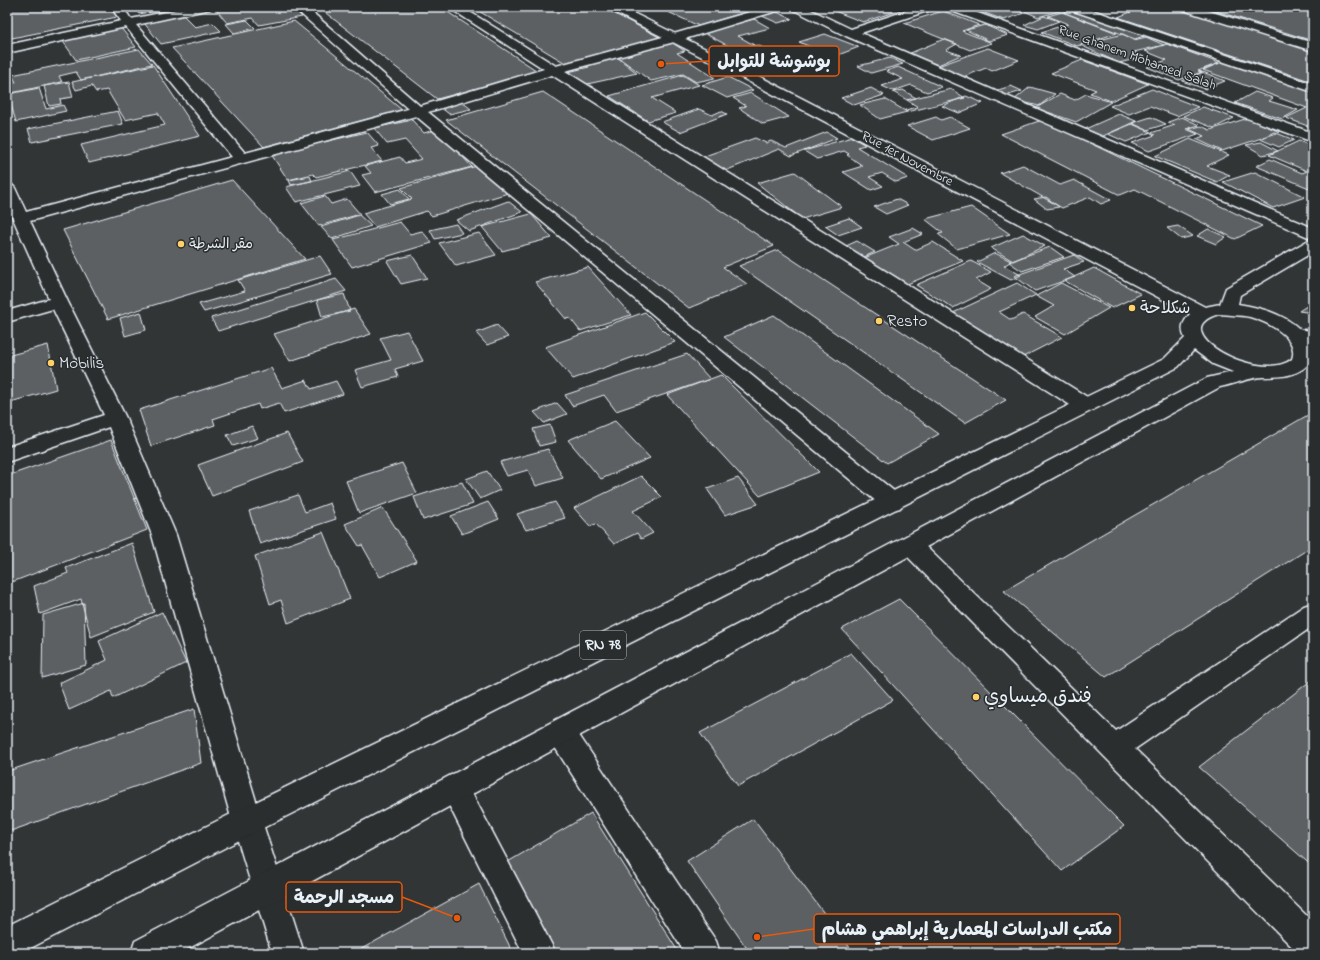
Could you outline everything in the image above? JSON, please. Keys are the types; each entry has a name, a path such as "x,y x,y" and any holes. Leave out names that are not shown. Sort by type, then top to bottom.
{"street":[{"path":"117,7 129,24 242,159"},
{"path":"7,49 206,7"},
{"path":"299,7 418,111 892,502"},
{"path":"454,7 1085,405"},
{"name":"Rue 1er Novembre","path":"612,7 712,56 1202,313"},
{"path":"21,218 418,111 554,70 674,38 779,7"},
{"path":"796,7 850,33 1313,234"},
{"path":"850,33 929,7"},
{"name":"Rue Ghanem Mohamed Salah","path":"950,7 1313,138"},
{"path":"1072,7 1313,88"},
{"path":"1089,12 1103,7"},
{"path":"1184,7 1313,48"},
{"path":"7,188 59,302 116,418 164,535 247,821 288,953"},
{"path":"1228,309 1232,292 1313,245"},
{"path":"7,317 59,302"},
{"path":"1228,309 1246,311 1265,317 1304,336 1301,343 1304,351 1302,358 1305,368 1262,371 1241,368 1221,360 1205,350 1194,339 1191,331 1191,324 1195,318 1202,313 1228,309"},
{"name":"RN 78","path":"7,942 247,821 1171,363 1194,339"},
{"path":"148,953 1214,382 1262,371"},
{"path":"7,455 116,418"},
{"path":"910,545 1313,945"},
{"path":"1114,748 1313,613"},
{"path":"561,732 704,953"},
{"path":"455,789 540,953"}],"building":[{"path":"7,7 109,7 117,17 7,39"},
{"path":"133,7 175,7 139,14"},
{"path":"214,7 293,7 302,17 259,25 253,18 227,23"},
{"path":"318,7 440,7 539,72 437,99"},
{"path":"472,7 602,7 661,38 567,64"},
{"path":"657,7 763,7 699,26"},
{"path":"824,7 910,7 863,22"},
{"path":"968,7 996,7 975,11"},
{"path":"998,7 1007,7 1024,13 1004,20 982,12"},
{"path":"1016,7 1055,7 1063,10 1038,17"},
{"path":"1143,7 1172,7 1313,51 1313,82 1118,17"},
{"path":"1203,7 1303,7 1313,10 1313,41"},
{"path":"1072,9 1144,36 1135,39 1063,12"},
{"path":"943,11 979,25 962,31 992,43 970,50 904,23"},
{"path":"777,12 792,19 778,23 762,16"},
{"path":"1062,12 1117,33 1077,46 1041,32 1068,24 1048,16"},
{"path":"183,15 195,27 213,23 221,31 161,44 144,23"},
{"path":"1044,16 1059,21 1038,29 1024,25"},
{"path":"754,19 770,28 738,36 754,45 736,50 704,33"},
{"path":"247,20 255,28 234,33 226,24"},
{"path":"294,21 402,110 264,147 172,48"},
{"path":"985,25 1008,35 989,41 966,30"},
{"path":"121,28 136,47 76,60 62,40"},
{"path":"825,34 859,47 833,57 799,42"},
{"path":"1123,34 1134,40 1146,37 1164,45 1134,52 1144,57 1119,63 1080,45"},
{"path":"944,39 957,44 946,50 961,55 938,65 908,54"},
{"path":"671,42 685,51 677,53 715,78 696,82 683,74 651,81 615,55"},
{"path":"1167,44 1219,63 1198,71 1202,72 1179,80 1147,67 1167,60 1145,51"},
{"path":"757,45 779,55 765,60 743,49"},
{"path":"988,48 1019,60 992,71 986,68 963,77 938,66"},
{"path":"139,49 152,64 81,80 76,72 59,76 62,82 7,94 7,84 16,82 12,75"},
{"path":"617,57 637,73 583,85 568,72 589,67 585,64"},
{"path":"890,58 903,64 871,73 858,66"},
{"path":"1082,60 1148,84 1111,101 1090,93 1096,90 1051,73"},
{"path":"1225,61 1313,92 1313,128 1286,118 1307,108 1203,70"},
{"path":"153,65 200,136 89,163 81,145 165,125 158,113 125,120 107,90 96,92 92,86 76,90 72,82"},
{"path":"898,67 942,87 927,92 911,85 893,91 882,86 903,79 886,71"},
{"path":"1203,72 1225,81 1205,89 1182,81"},
{"path":"683,75 699,85 652,98 676,113 648,121 609,96"},
{"path":"728,77 753,90 727,98 702,85"},
{"path":"69,82 73,97 60,99 61,104 49,106 44,86"},
{"path":"1011,86 1022,91 1005,96 995,91"},
{"path":"1030,87 1055,94 1039,106 1014,100"},
{"path":"39,88 46,109 63,105 66,111 16,122 8,94"},
{"path":"871,88 884,95 854,105 841,98"},
{"path":"951,89 965,98 907,112 905,110 918,107 907,100"},
{"path":"1152,89 1198,107 1177,116 1150,106 1129,114 1110,106"},
{"path":"903,90 916,98 907,100 893,92"},
{"path":"543,92 774,246 723,267 747,284 689,308 446,120"},
{"path":"1255,92 1273,98 1269,101 1298,110 1282,119 1235,103"},
{"path":"751,93 789,117 763,124 739,108 746,106 733,98"},
{"path":"1060,94 1075,100 1086,94 1111,102 1076,122 1036,108"},
{"path":"966,96 983,103 959,113 942,106"},
{"path":"885,99 907,112 880,119 860,105"},
{"path":"461,101 471,109 449,114 440,107"},
{"path":"1203,107 1234,118 1214,128 1183,116"},
{"path":"699,109 712,115 721,111 727,114 680,132 662,122"},
{"path":"118,111 123,124 32,142 28,129"},
{"path":"1119,114 1136,121 1101,137 1083,130"},
{"path":"936,117 941,120 950,117 970,128 933,140 907,126"},
{"path":"1151,117 1166,124 1147,130 1132,123"},
{"path":"1182,117 1199,125 1186,129 1198,134 1149,151 1132,143 1155,135 1151,133 1175,125 1168,122"},
{"path":"1248,118 1280,132 1222,151 1196,139 1204,136 1189,129 1201,126 1210,130"},
{"path":"412,120 424,133 437,129 472,167 375,192 362,175 371,173 365,166 400,157 405,163 422,159 405,140 387,144 374,128"},
{"path":"1042,120 1262,226 1235,239 1135,189 1120,195 1001,134"},
{"path":"1132,124 1151,132 1126,142 1108,134"},
{"path":"367,132 379,146 371,148 382,161 316,177 313,174 288,180 271,154"},
{"path":"827,132 837,138 791,156 779,149 725,171 702,157 755,138 766,143 771,141 786,148"},
{"path":"1274,132 1294,140 1279,147 1260,139"},
{"path":"852,137 865,145 857,147 908,178 896,182 882,173 869,177 883,186 871,190 843,172 863,166 847,155 849,154 844,151 817,159 804,151"},
{"path":"1190,139 1229,155 1207,166 1230,175 1217,182 1155,156"},
{"path":"1299,141 1313,147 1313,186 1309,188 1256,166 1270,159 1302,173 1307,171 1269,155"},
{"path":"1261,142 1278,151 1263,155 1246,145"},
{"path":"1023,165 1060,185 1074,180 1111,200 1101,204 1090,197 1062,208 1000,173"},
{"path":"477,166 508,193 432,216 427,211 375,227 363,213 412,199 401,188"},
{"path":"350,171 360,186 296,202 286,187"},
{"path":"795,172 842,207 802,219 757,183"},
{"path":"1255,172 1305,197 1273,208 1223,182"},
{"path":"310,176 312,181 291,185 289,180"},
{"name":"مقر الشرطة","path":"232,180 305,259 108,319 63,230"},
{"path":"400,189 409,199 390,204 382,194"},
{"path":"325,196 331,204 347,199 360,214 319,226 301,203"},
{"path":"1046,197 1059,207 1047,209 1034,199"},
{"path":"897,199 908,205 886,214 874,207"},
{"path":"508,201 522,212 469,231 456,220"},
{"path":"971,207 1010,234 957,249 938,234 943,233 925,219"},
{"path":"531,214 552,238 502,251 482,227"},
{"path":"359,215 371,226 332,239 321,227"},
{"path":"849,218 862,227 838,235 825,226"},
{"path":"400,222 410,234 422,231 432,243 352,267 333,240"},
{"path":"456,224 462,233 435,239 430,230"},
{"path":"1178,226 1193,236 1181,239 1167,228"},
{"path":"913,228 923,234 903,242 915,250 933,242 963,261 905,285 864,258 899,244 889,237"},
{"path":"1208,229 1226,237 1216,244 1197,236"},
{"path":"479,233 496,255 456,266 439,243"},
{"path":"1023,234 1045,246 1013,261 991,248"},
{"path":"857,241 875,252 864,257 846,246"},
{"path":"1050,247 1064,257 1022,271 1009,262"},
{"path":"778,250 1006,400 965,423 739,266"},
{"path":"995,253 1011,261 1004,266 1021,275 1011,280 977,262"},
{"path":"412,255 427,278 401,284 387,261"},
{"path":"1074,255 1084,262 1063,269 1075,277 1035,291 1014,276"},
{"path":"320,256 332,274 204,312 199,304 245,291 238,280"},
{"path":"971,261 991,272 976,280 991,289 953,308 916,285"},
{"path":"588,267 631,315 580,331 570,318 566,319 535,282"},
{"path":"1094,268 1141,294 1112,308 1065,281"},
{"path":"336,279 346,291 218,331 211,318"},
{"path":"1017,283 1036,295 999,312 1011,320 1023,314 1062,337 1021,358 953,313"},
{"path":"1061,283 1109,308 1065,334 1035,317 1054,306 1036,296"},
{"path":"344,294 350,311 322,317 317,300"},
{"path":"1313,302 1313,313 1299,311"},
{"path":"354,309 371,334 290,361 274,334"},
{"path":"141,312 146,330 125,336 120,318"},
{"path":"645,312 675,342 573,379 545,347"},
{"path":"774,315 939,434 887,463 724,337"},
{"path":"497,325 508,337 487,345 476,333"},
{"path":"407,331 423,361 395,369 398,377 362,387 355,370 391,360 380,338"},
{"path":"48,345 56,389 7,403 7,356"},
{"path":"687,354 710,379 616,411 604,395 572,406 565,395"},
{"path":"271,368 282,388 306,380 311,389 336,381 343,394 284,413 279,403 260,409 258,404 213,419 215,425 151,446 139,410"},
{"path":"721,375 819,472 760,496 667,395"},
{"path":"557,403 567,414 544,423 534,412"},
{"path":"1313,412 1313,546 1106,677 1004,591"},
{"path":"615,421 650,458 601,479 568,440"},
{"path":"550,425 556,442 539,446 533,429"},
{"path":"252,426 258,438 233,446 227,435"},
{"path":"287,433 303,462 212,496 198,465"},
{"path":"111,440 147,530 7,584 7,476"},
{"path":"548,449 563,478 536,486 528,470 507,476 500,462"},
{"path":"402,463 417,493 359,513 346,481"},
{"path":"487,471 500,490 480,499 466,479"},
{"path":"641,476 662,497 633,511 653,533 641,539 637,533 614,544 596,524 590,526 574,508"},
{"path":"738,478 758,504 725,515 707,489"},
{"path":"462,482 473,504 423,520 414,497"},
{"path":"298,495 305,512 330,503 336,519 260,544 249,511"},
{"path":"488,502 499,519 462,534 451,516"},
{"path":"555,502 565,518 526,530 517,514"},
{"path":"383,508 417,561 380,577 362,545 359,546 345,524"},
{"path":"323,532 350,599 288,623 281,600 270,604 255,556"},
{"path":"132,543 154,612 91,637 81,599 40,614 34,586 68,573 66,568"},
{"path":"899,599 1124,826 1062,871 842,629"},
{"path":"84,603 86,665 42,678 43,615"},
{"path":"162,612 186,663 113,698 111,691 69,710 59,683 107,660 99,641"},
{"path":"851,653 893,700 738,786 700,733"},
{"path":"1313,679 1313,867 1199,767"},
{"path":"194,709 201,763 8,832 8,771"},
{"path":"591,813 679,953 554,953 506,863"},
{"path":"753,819 854,953 750,953 687,861"},
{"path":"479,884 513,953 356,953 356,952"}],"place":[{"name":"بوشوشة للتوابل","path":"661,64"},
{"name":"مقر الشرطة","path":"181,244"},
{"name":"شكلاحة","path":"1132,308"},
{"name":"Resto","path":"879,321"},
{"name":"Mobilis","path":"51,363"},
{"name":"فندق ميساوي","path":"976,697"},
{"name":"مسجد الرحمة","path":"457,918"},
{"name":"مكتب الدراسات المعمارية إبراهمي هشام","path":"757,937"}]}
